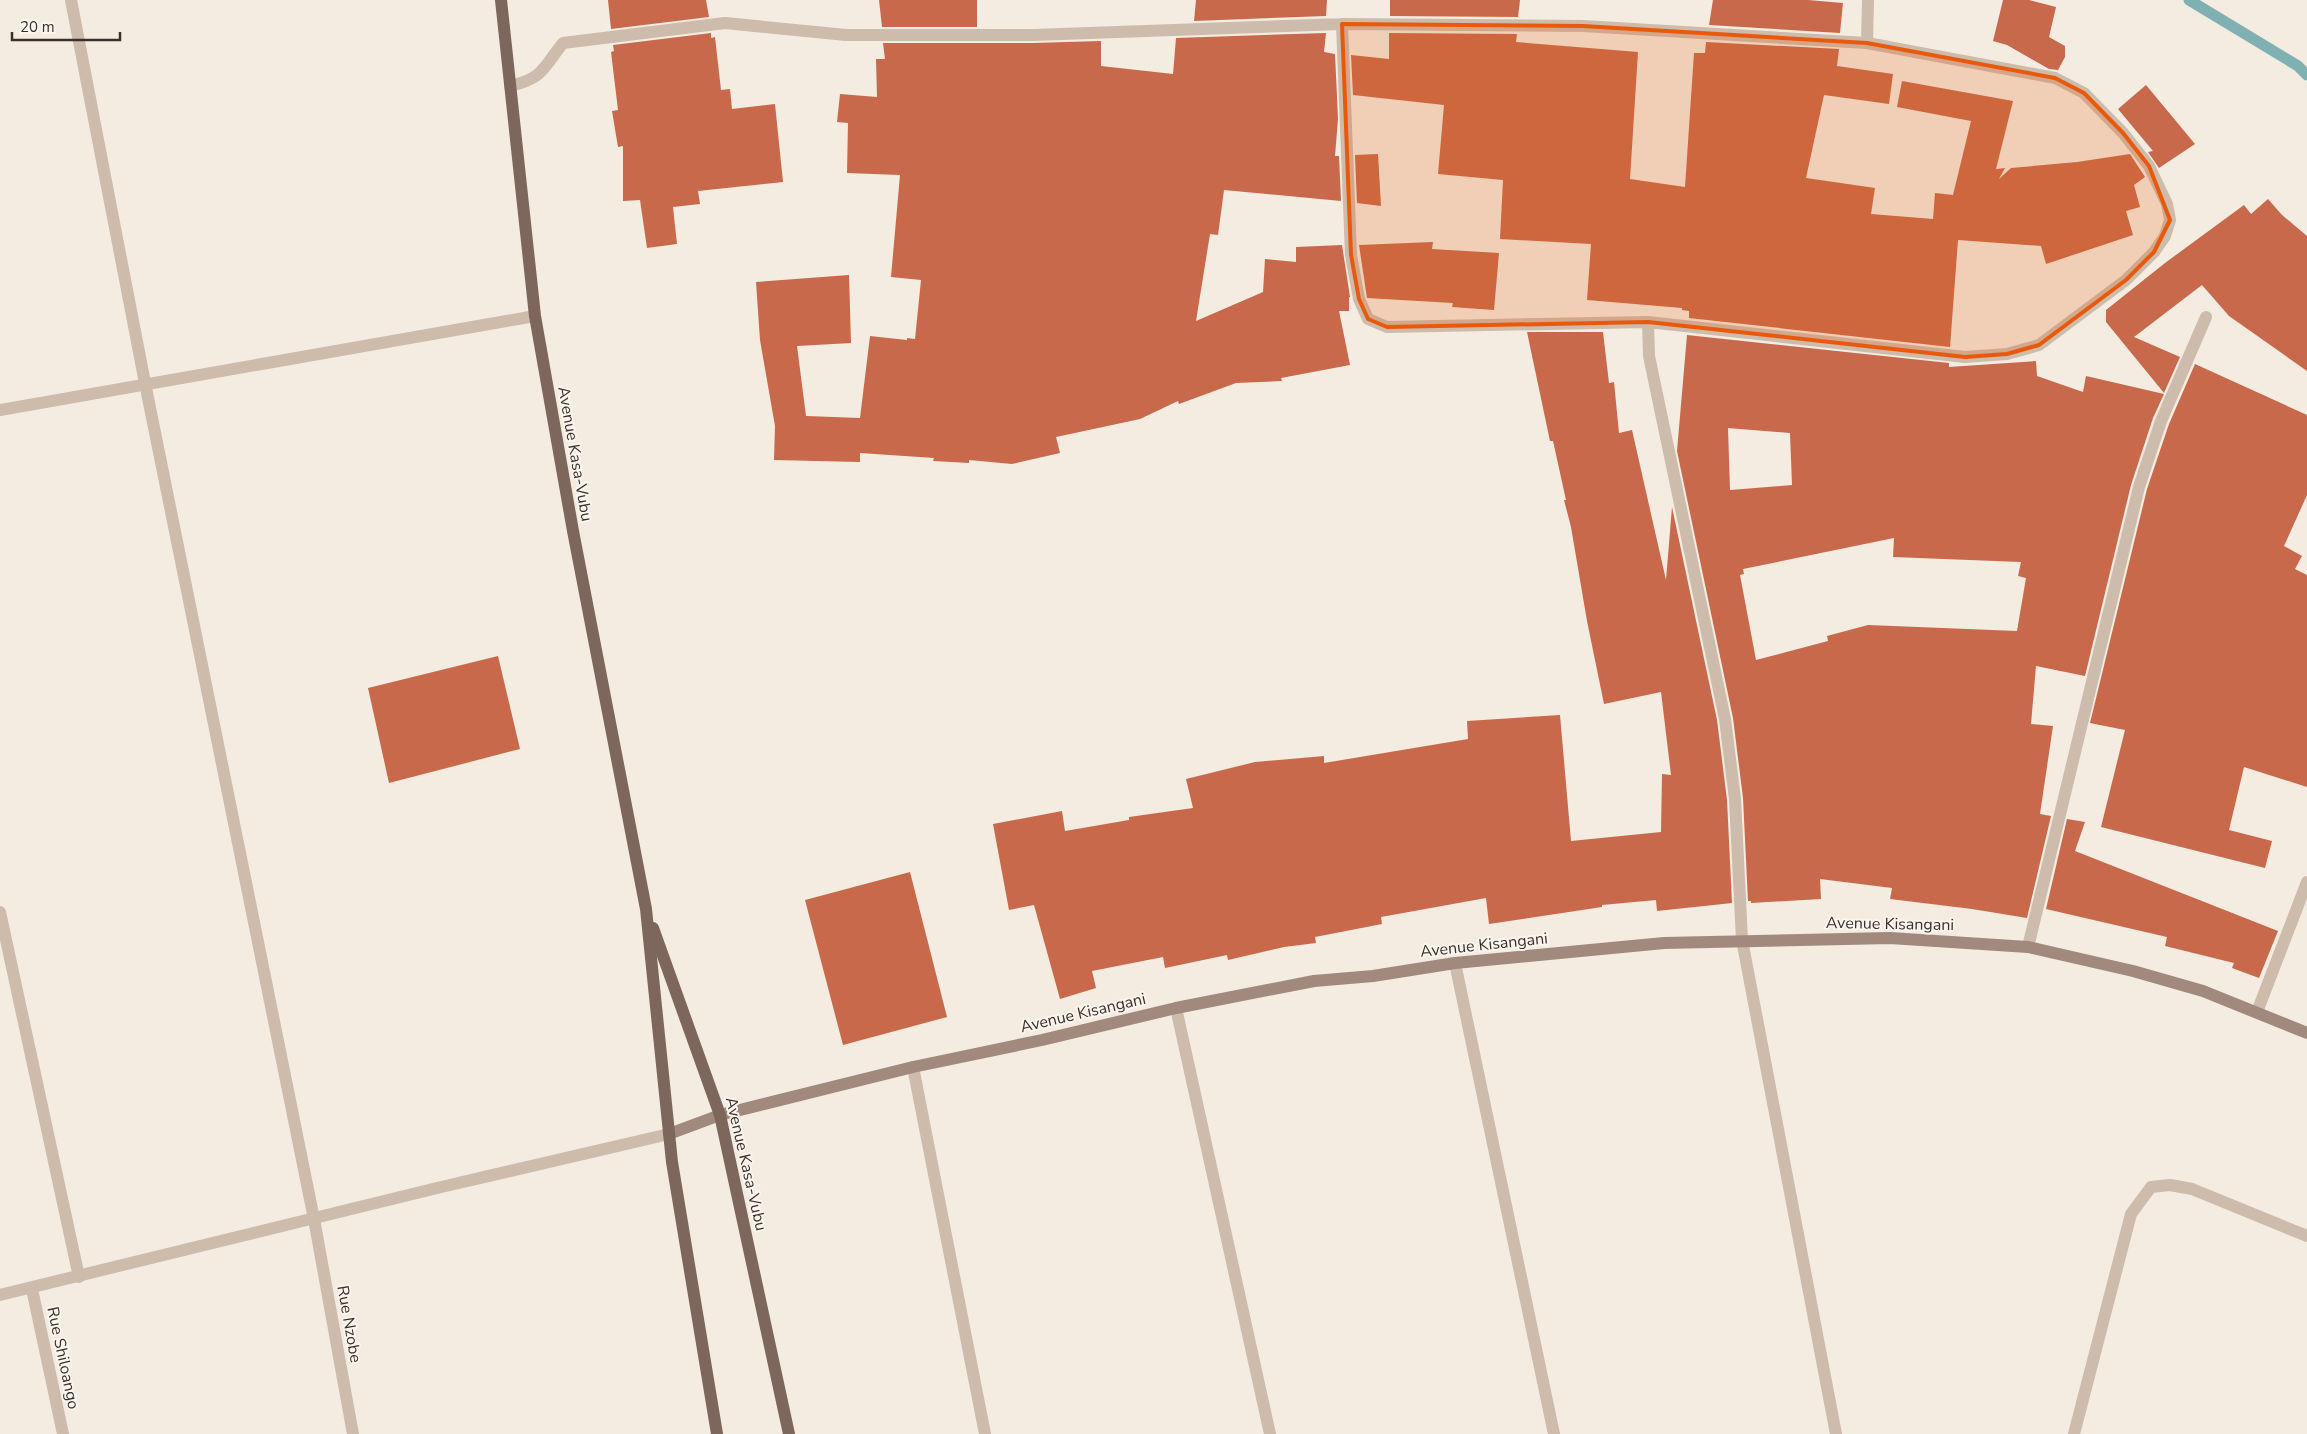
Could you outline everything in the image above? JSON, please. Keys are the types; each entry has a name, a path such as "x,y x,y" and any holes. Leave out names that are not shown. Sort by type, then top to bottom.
{"main road":[{"name":"Avenue Kasa-Vubu","path":"500,0 535,316 572,531 646,909 668,1134 717,1434"},
{"name":"Avenue Kasa-Vubu","path":"646,909 720,1115 789,1434"}],"street":[{"name":"Rue Nzobe","path":"72,0 145,384 314,1219 353,1434"},
{"path":"1867,43 1868,0"},
{"path":"510,86 526,82 544,71 563,43 724,23 846,35 1033,35 1342,24 1583,26 1867,43 2056,78 2084,93 2123,133 2149,166 2167,204 2170,220 2165,236 2154,252 2126,280 2039,345 2007,354 1965,357 1648,322 1387,327 1368,319 1359,299 1351,255 1342,24"},
{"path":"0,410 535,316"},
{"path":"2028,947 2139,487 2161,421 2206,317"},
{"path":"1648,322 1649,356 1725,719 1731,759 1742,940 1836,1434"},
{"path":"2258,1012 2307,882"},
{"path":"0,912 79,1277"},
{"name":"Avenue Kisangani","path":"668,1134 720,1115 913,1067 1042,1040 1176,1008 1314,981 1372,976 1455,963 1664,943 1890,938 2028,947 2133,972 2203,992 2258,1012 2307,1033"},
{"path":"1455,963 1554,1434"},
{"path":"1176,1008 1270,1434"},
{"path":"913,1067 985,1434"},
{"path":"0,1295 32,1289 437,1188 668,1134"},
{"path":"2074,1434 2131,1214 2151,1187 2170,1185 2192,1189 2307,1236"},
{"name":"Rue Shiloango","path":"32,1289 63,1434"}],"highlighted area":[{"path":"1342,24 1583,26 1867,43 2055,78 2084,93 2123,133 2149,166 2170,220 2154,252 2126,280 2039,345 2007,354 1965,357 1648,322 1387,327 1368,319 1359,299 1351,255"}],"building":[{"path":"608,0 706,0 709,17 611,29"},
{"path":"879,0 977,0 977,27 882,27"},
{"path":"1196,0 1327,0 1326,16 1194,21"},
{"path":"1390,0 1520,0 1518,17 1390,16"},
{"path":"1713,0 1808,0 1843,3 1840,33 1709,25"},
{"path":"2003,0 2029,0 2056,7 2049,37 2065,46 2065,57 2058,70 2049,69 2007,45 1993,41"},
{"path":"711,33 711,38 715,37 721,90 730,89 732,109 775,104 783,182 698,191 700,204 673,207 677,244 647,248 640,200 623,201 623,146 618,147 612,111 618,110 611,52 614,51 613,45"},
{"path":"1326,33 1324,52 1335,54 1338,119 1335,156 1339,156 1341,201 1224,190 1218,235 1210,234 1196,321 1263,292 1265,259 1296,262 1296,247 1342,245 1350,297 1349,311 1339,311 1350,365 1281,378 1282,381 1236,383 1179,404 1178,401 1140,419 1056,437 1060,453 1012,464 969,460 969,463 933,461 934,458 860,453 860,462 774,460 775,426 760,340 756,282 849,275 851,343 797,346 806,416 860,418 870,336 907,340 907,338 915,339 921,280 891,277 900,175 847,173 848,123 837,122 840,94 877,97 876,59 885,59 883,43 1101,41 1101,66 1173,74 1176,38"},
{"path":"1389,33 1517,34 1516,42 1638,52 1630,179 1685,187 1694,53 1705,53 1706,42 1839,49 1837,66 1893,74 1889,104 1824,95 1806,178 1875,188 1871,214 1933,219 1935,193 1953,195 1971,121 1897,107 1902,81 2013,101 1996,169 2005,168 1999,179 2011,168 2077,162 2130,154 2145,177 2134,185 2140,207 2126,211 2133,235 2046,264 2041,246 1958,240 1950,347 1689,318 1689,311 1682,310 1682,308 1587,300 1591,244 1500,239 1503,180 1438,174 1444,105 1353,95 1351,55 1389,59"},
{"path":"2146,85 2195,144 2159,168 2148,152 2153,151 2118,109"},
{"path":"1378,154 1381,206 1357,203 1355,155"},
{"path":"2268,199 2282,215 2307,236 2307,371 2229,316 2202,285 2134,337 2180,357 2164,393 2106,322 2106,310 2165,263 2244,205 2251,214"},
{"path":"1433,242 1432,249 1499,253 1494,310 1452,307 1453,303 1367,298 1359,245"},
{"path":"1527,332 1603,332 1609,383 1614,382 1619,433 1632,430 1666,580 1672,507 1717,720 1727,800 1732,903 1657,911 1656,900 1602,905 1602,907 1489,924 1486,898 1381,917 1382,924 1315,937 1316,943 1284,947 1228,960 1227,955 1165,968 1163,957 1092,971 1096,988 1060,999 1034,905 1009,910 993,824 1062,811 1065,831 1129,820 1129,817 1193,808 1186,779 1255,762 1324,756 1324,763 1468,739 1467,721 1560,715 1571,841 1661,832 1662,774 1671,775 1661,692 1604,704 1571,527 1564,500 1566,500 1553,441 1550,441"},
{"path":"1687,335 1949,363 1949,367 2036,361 2037,376 2083,392 2086,376 2164,394 2153,418 2131,485 2085,676 2036,666 2031,724 2053,726 2040,814 2051,816 2027,918 1890,899 1892,888 1820,879 1821,899 1751,903 1751,901 1748,901 1743,798 1733,718 1677,451","holes":["1728,428 1790,433 1792,485 1730,490","1894,538 1893,557 2021,562 2018,576 2026,578 2017,631 1868,625 1827,636 1828,641 1756,660 1740,575 1744,574 1743,569"]},
{"path":"2195,364 2307,415 2307,495 2284,546 2302,556 2295,569 2307,575 2307,787 2244,767 2229,830 2272,841 2265,868 2101,827 2125,730 2090,723 2147,489 2169,424"},
{"path":"498,656 520,749 389,783 368,688"},
{"path":"2067,819 2085,822 2075,851 2278,931 2259,978 2232,968 2234,963 2165,946 2167,937 2046,909"},
{"path":"910,872 947,1017 843,1045 805,900"}],"waterway":[{"path":"2189,0 2298,66 2307,75"}]}
